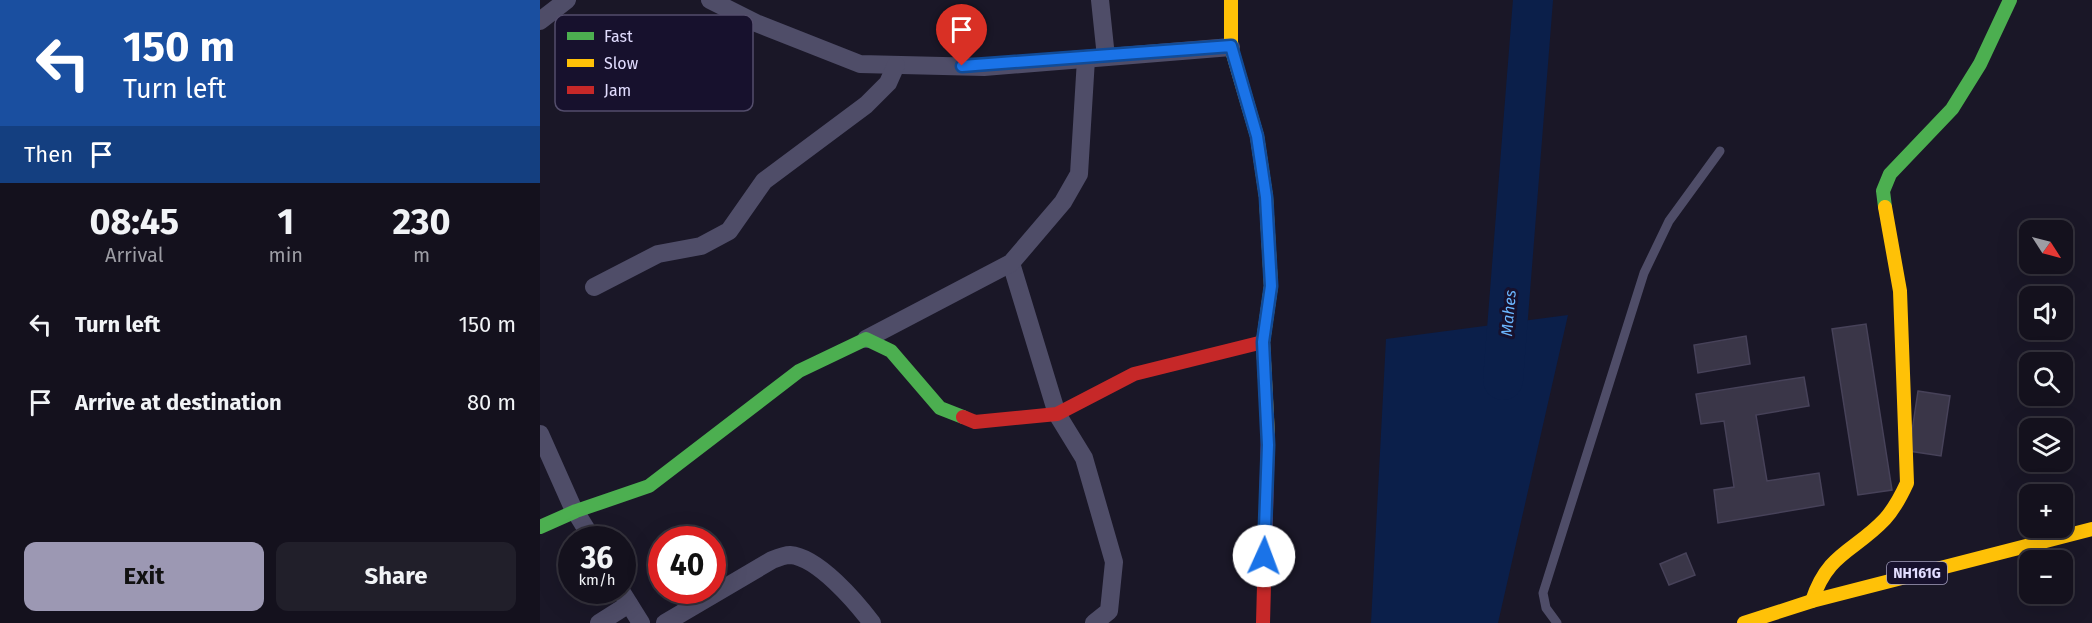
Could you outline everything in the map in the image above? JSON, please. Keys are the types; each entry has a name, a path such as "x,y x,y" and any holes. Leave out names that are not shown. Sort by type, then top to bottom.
{"main road":[{"path":"1231,0 1231,46 1257,136 1266,197 1271,286 1263,342 1268,445 1263,623"},
{"path":"1812,601 1817,582 1828,565 1837,555 1886,520 1901,500 1907,483 1902,301 1896,256 1884,201 1886,181 1893,171 1941,123 1958,99 2010,0"},
{"path":"540,527 576,511 649,486 799,371 866,339 891,351 940,408 975,422 1057,414 1134,374 1263,342"},
{"name":"NH161G","path":"1744,623 1812,601 2092,529"}],"street":[{"path":"540,21 567,0"},
{"path":"710,0 741,15"},
{"path":"1100,0 1106,57"},
{"path":"753,21 860,64 984,67 1231,46"},
{"path":"866,339 1011,263 1063,202 1079,174 1086,59"},
{"path":"594,288 658,254 701,246 729,231 764,181 866,105 888,83 896,65"},
{"path":"1011,263 1057,414 1084,458 1114,562 1108,611 1094,623"},
{"path":"540,434 584,526"},
{"path":"665,623 771,560 790,555 813,565 833,579 856,601 872,623"},
{"path":"600,623 619,604"},
{"path":"629,604 641,623"}],"lane":[{"path":"1557,623 1546,608 1543,593 1644,273 1669,221 1720,151"}],"water":[{"path":"1568,315 1498,623 1371,623 1386,339"}],"building":[{"path":"1866,324 1892,490 1858,495 1832,329"},
{"path":"1746,336 1750,364 1698,373 1694,345"},
{"path":"1804,377 1809,406 1756,415 1767,481 1819,473 1824,505 1718,523 1714,490 1734,487 1724,421 1701,424 1696,394"},
{"path":"1918,391 1950,396 1941,456 1909,451"},
{"path":"1686,553 1695,575 1669,585 1660,564"}],"waterway":[{"name":"Mahes","path":"1503,380 1533,0"}],"traffic: fast":[{"path":"1885,207 1883,191 1890,174 1952,109 1980,64 2010,0"},
{"path":"540,527 576,511 649,486 799,371 866,339 891,351 940,408 963,417"}],"traffic: slow":[{"path":"1231,0 1231,47 1257,136 1266,197 1271,286 1263,342 1268,436"},
{"path":"1812,601 1818,585 1834,562 1885,519 1892,511 1907,483 1900,291 1885,207"},
{"path":"1744,623 1812,601 2092,529"}],"traffic: jam":[{"path":"963,417 975,422 1057,414 1134,374 1263,342"},
{"path":"1263,623 1268,436"}],"route":[{"path":"962,66 984,67 1231,46 1257,136 1266,197 1271,286 1263,342 1268,445 1264,556"}]}
